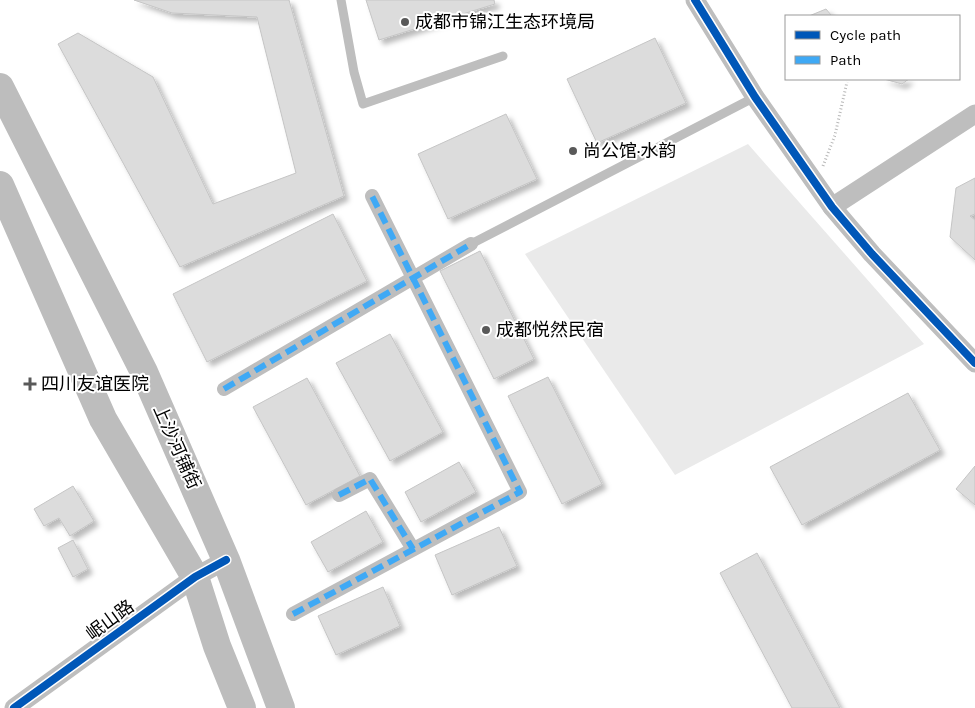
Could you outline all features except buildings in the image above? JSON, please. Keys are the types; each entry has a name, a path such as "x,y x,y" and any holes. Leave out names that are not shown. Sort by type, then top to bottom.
{"main road":[{"name":"上沙河铺街","path":"0,87 144,372 226,560 280,708"},
{"path":"0,185 103,419 195,577 217,646 242,708"}],"street":[{"path":"695,0 755,96 832,207 872,254 975,363"},
{"path":"832,207 975,114"},
{"path":"293,614 520,492 372,196"},
{"path":"224,389 471,244"},
{"path":"339,495 370,479 413,550"},
{"name":"岷山路","path":"14,708 195,577 226,560"}],"lane":[{"path":"341,0 354,72 363,104 503,56"},
{"path":"471,244 755,96"}],"path":[{"path":"817,183 835,136 847,82"}],"shaded area":[{"path":"748,144 924,344 675,475 525,254"}],"marked path":[{"path":"293,614 520,492 372,196"},
{"path":"224,389 471,244"},
{"path":"339,495 370,479 413,549"}],"cycle path":[{"path":"695,0 755,97 832,207 872,254 975,363"},
{"path":"14,708 195,577 226,560"}],"place":[{"name":"成都市锦江生态环境局","path":"405,22"},
{"name":"尚公馆·水韵","path":"573,151"},
{"name":"成都悦然民宿","path":"486,330"},
{"name":"四川友谊医院","path":"30,384"}]}
